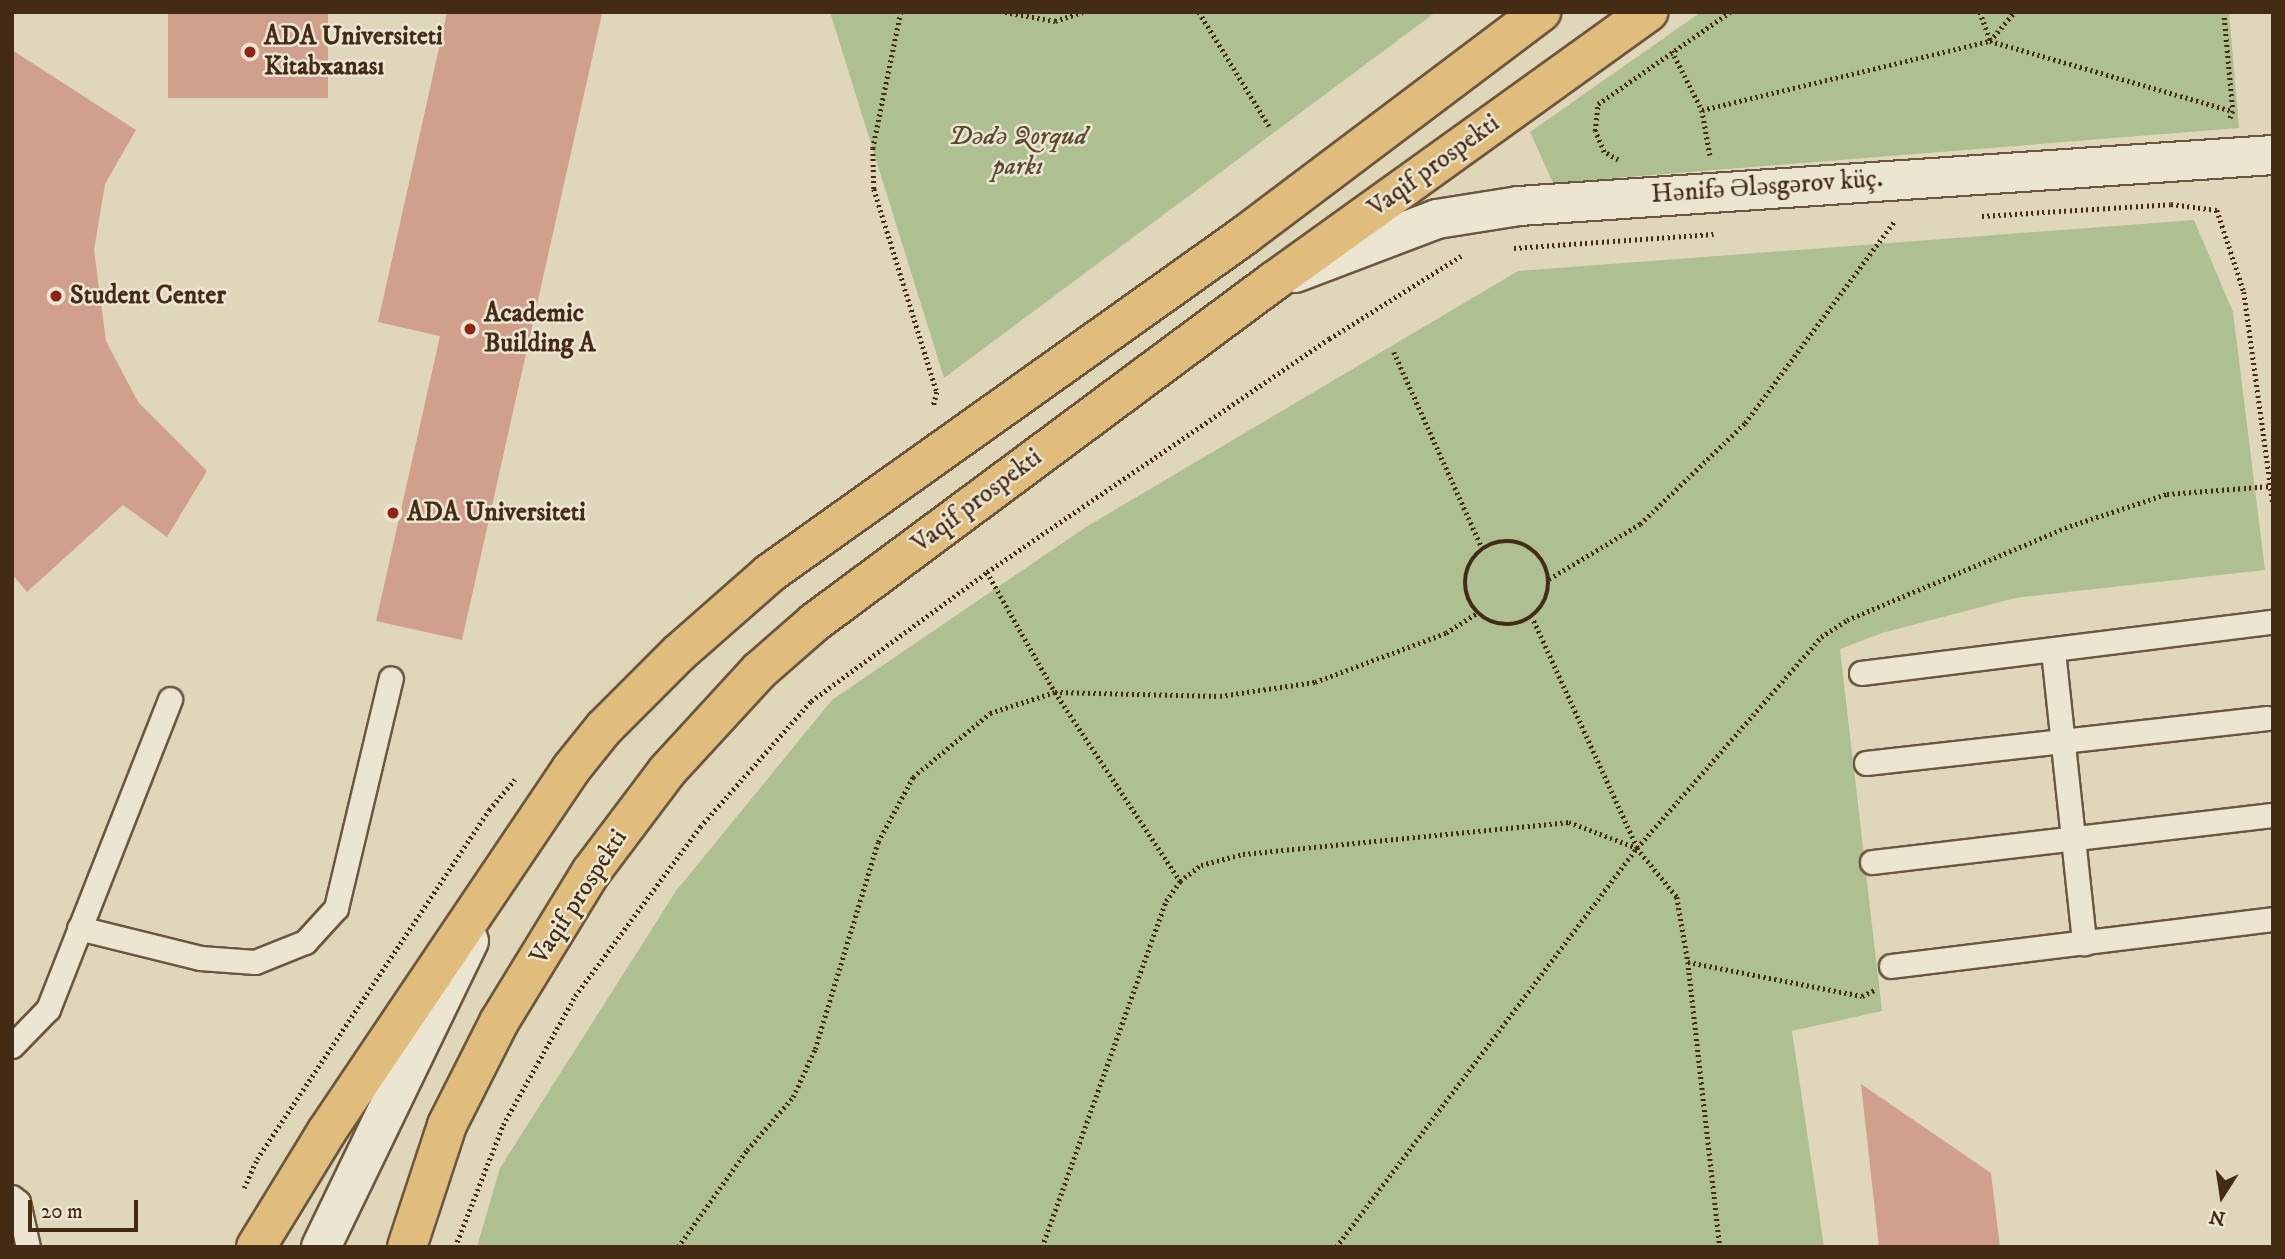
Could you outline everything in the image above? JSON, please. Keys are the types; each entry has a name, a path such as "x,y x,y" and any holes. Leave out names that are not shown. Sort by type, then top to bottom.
{"main road":[{"path":"256,1247 327,1131 498,883 571,769 604,728 679,653 770,573 1245,234 1541,12"},
{"name":"Vaqif prospekti","path":"407,1247 447,1125 499,1022 591,872 667,771 760,670 815,622 1274,281 1648,12"}],"street":[{"name":"Hənifə Ələsgərov küç.","path":"1274,281 1437,219 1519,206 2273,155"},
{"path":"321,1247 498,883"},
{"name":"Vaqif prospekti","path":"389,1247 447,1125"}],"lane":[{"path":"1860,673 2273,622"},
{"path":"2053,651 2084,943"},
{"path":"79,928 200,958 255,962 305,943 336,908 391,678"},
{"path":"12,1046 48,1009 170,699"},
{"path":"1866,763 2267,718"},
{"path":"1872,862 2273,815"},
{"path":"1891,965 2273,919"},
{"path":"12,1197 18,1202 28,1247"}],"path":[{"path":"901,12 873,148 874,189 937,392 928,415"},
{"path":"1005,12 1055,21 1083,12"},
{"path":"1199,12 1269,126"},
{"path":"1620,162 1604,152 1595,131 1598,104 1730,12"},
{"path":"1980,12 1990,41"},
{"path":"1990,41 2014,12"},
{"path":"2219,120 2230,119 2234,110 2224,12"},
{"path":"1702,110 1990,41 2234,110"},
{"path":"1672,51 1702,110 1710,156"},
{"path":"1697,156 1724,155"},
{"path":"1977,216 2171,204 2217,209 2244,292 2273,503"},
{"path":"1882,222 1908,221"},
{"path":"1549,579 1640,524 1745,423 1894,222"},
{"path":"1509,249 1716,234"},
{"path":"455,1247 503,1125 575,996 700,827 811,701 987,572 1329,339 1467,252"},
{"path":"1394,352 1482,548"},
{"path":"1336,1247 1637,848 1821,637 1847,620 2070,526 2167,494 2271,486"},
{"path":"1510,541 1525,545 1545,565 1549,579 1548,594 1532,618 1503,625 1477,613 1464,587 1466,572 1482,548 1510,541"},
{"path":"987,572 1055,692 1180,881"},
{"path":"678,1247 747,1150 793,1097 815,1049 878,842 913,777 990,713 1055,692 1220,696 1315,682 1446,633 1477,613"},
{"path":"1532,618 1637,848 1677,898 1689,962 1720,1247"},
{"path":"1042,1247 1166,901 1180,881 1201,865 1243,854 1569,822 1637,848"},
{"path":"1689,962 1862,996 1880,986 1891,965"}],"green space":[{"name":"Dədə Qorqud parkı","path":"830,12 1436,12 944,378"},
{"path":"1701,12 2229,12 2239,128 1553,183 1530,132"},
{"path":"2194,220 2233,312 2265,570 2015,598 1882,633 1840,649 1882,1011 1792,1031 1824,1247 477,1247 500,1168 676,891 832,700 1086,527 1518,271"}],"building":[{"name":"ADA Universiteti Kitabxanası","path":"168,12 328,12 328,98 168,98"},
{"name":"Academic Building A","path":"447,12 602,14 462,640 376,621 440,336 378,322"},
{"name":"Student Center","path":"12,50 136,130 105,184 94,250 106,341 138,402 207,471 167,537 123,505 27,592 12,574"},
{"path":"1861,1084 1991,1173 2000,1247 1879,1247"}],"place":[{"name":"ADA Universiteti Kitabxanası","path":"250,52"},
{"name":"Student Center","path":"56,296"},
{"name":"Academic Building A","path":"470,329"},
{"name":"ADA Universiteti","path":"393,513"}]}
